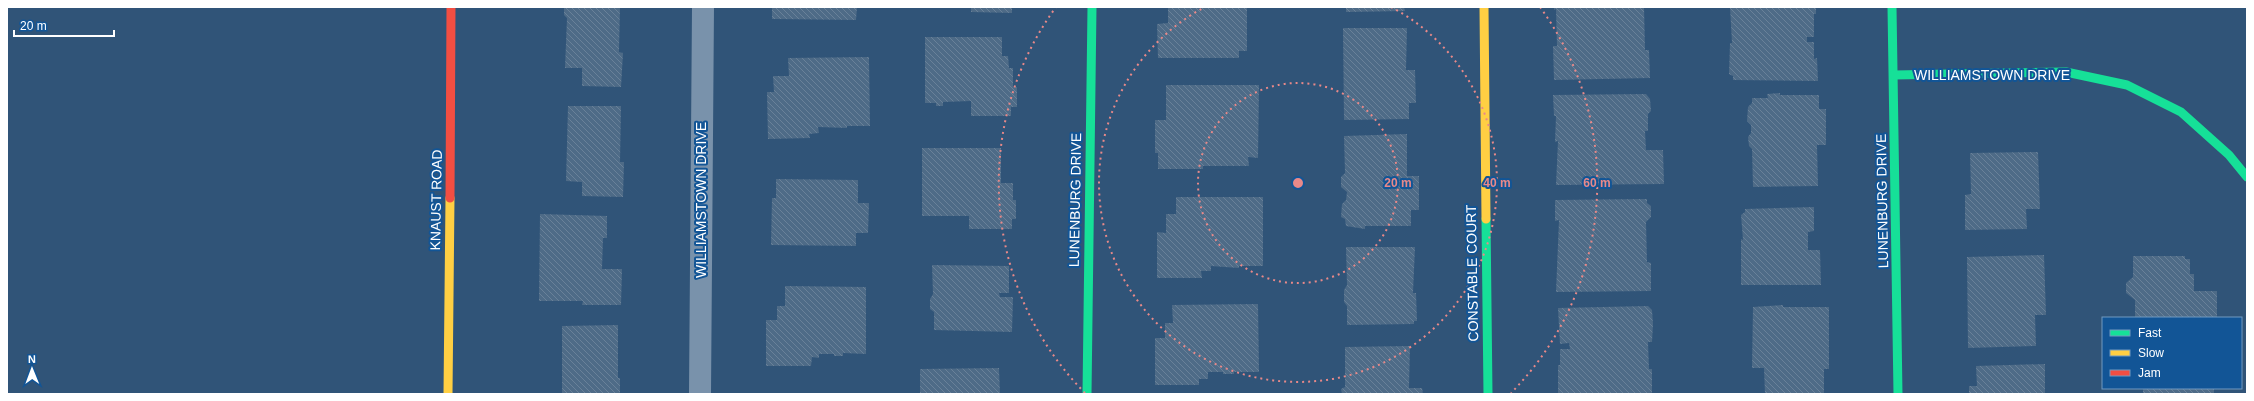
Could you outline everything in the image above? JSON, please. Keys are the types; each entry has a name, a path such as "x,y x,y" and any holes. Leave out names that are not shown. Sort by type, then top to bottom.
{"street":[{"name":"KNAUST ROAD","path":"448,394 451,7"},
{"name":"WILLIAMSTOWN DRIVE","path":"700,394 702,7"},
{"name":"LUNENBURG DRIVE","path":"1087,394 1092,7"},
{"name":"CONSTABLE COURT","path":"1484,7 1488,394"},
{"name":"LUNENBURG DRIVE","path":"1892,7 1898,394"},
{"name":"WILLIAMSTOWN DRIVE","path":"1894,75 2066,72 2127,85 2181,112 2229,155 2247,177"}],"building":[{"path":"564,7 620,7 619,52 623,53 621,87 582,86 582,68 565,68 567,18 564,15"},
{"path":"772,7 857,7 856,20 772,19"},
{"path":"971,7 1012,7 1012,13 971,12"},
{"path":"1168,7 1247,7 1247,51 1239,51 1239,58 1158,58 1157,24 1168,23"},
{"path":"1346,7 1404,7 1405,11 1346,12"},
{"path":"1554,7 1644,7 1645,50 1649,50 1650,78 1554,80 1553,46 1557,46 1556,9 1554,10"},
{"path":"1730,7 1816,7 1816,14 1814,14 1814,37 1807,37 1807,42 1814,42 1814,59 1817,58 1818,81 1733,80 1733,76 1729,74 1730,43 1732,43"},
{"path":"1343,28 1407,28 1406,70 1415,70 1416,103 1409,103 1409,119 1344,120"},
{"path":"925,37 1002,37 1002,56 1008,56 1009,68 1013,68 1013,87 1017,87 1017,107 1011,107 1011,116 971,116 971,101 943,102 943,106 936,106 936,103 925,103"},
{"path":"869,57 870,126 847,126 847,128 818,127 819,133 809,134 810,138 768,139 767,92 774,92 773,76 789,76 788,58"},
{"path":"1166,85 1259,85 1258,158 1248,157 1249,166 1203,166 1203,169 1158,169 1158,153 1155,153 1155,120 1166,120"},
{"path":"1780,93 1780,95 1819,95 1819,109 1826,109 1826,145 1817,145 1818,186 1753,187 1752,149 1749,146 1748,137 1751,133 1751,125 1747,121 1748,107 1752,103 1752,98 1768,98 1767,94"},
{"path":"1646,94 1650,99 1651,111 1648,114 1648,131 1645,131 1646,150 1663,150 1664,184 1556,185 1558,141 1555,142 1556,116 1554,116 1553,95"},
{"path":"568,106 621,106 620,162 624,162 623,197 582,196 582,182 566,181"},
{"path":"1407,134 1407,176 1419,176 1419,210 1411,210 1411,226 1365,226 1365,229 1346,226 1345,219 1341,217 1342,204 1346,200 1347,192 1341,187 1341,177 1345,173 1344,136"},
{"path":"922,148 1001,148 1001,183 1013,183 1013,200 1016,200 1016,219 1012,219 1012,229 969,229 969,216 922,216"},
{"path":"2038,152 2040,209 2026,209 2027,229 1965,230 1965,195 1971,194 1970,153"},
{"path":"776,179 858,180 858,203 869,203 868,233 856,233 856,246 771,245 772,198 776,198"},
{"path":"1176,197 1263,197 1263,266 1239,266 1239,268 1211,266 1211,271 1201,271 1202,278 1157,278 1157,232 1166,233 1166,214 1176,214"},
{"path":"1647,199 1647,203 1651,206 1651,217 1646,222 1647,262 1651,263 1651,291 1556,292 1559,220 1555,221 1555,200"},
{"path":"1814,207 1814,231 1808,232 1808,250 1820,250 1821,285 1741,285 1741,239 1743,240 1741,215 1745,212 1745,209"},
{"path":"540,214 607,216 607,238 603,238 602,269 622,269 621,305 582,305 583,301 539,301"},
{"path":"1346,247 1415,247 1413,293 1416,293 1417,321 1414,321 1414,324 1347,325 1347,306 1344,302 1344,290 1347,285"},
{"path":"2044,255 2046,315 2035,315 2036,346 1968,348 1967,257"},
{"path":"2133,256 2185,256 2185,259 2190,259 2190,274 2194,274 2194,291 2217,291 2217,317 2135,317 2135,300 2126,293 2126,283 2133,277"},
{"path":"932,265 1009,266 1009,293 999,293 1000,297 1013,297 1012,332 934,330 934,312 930,309 930,299 933,294"},
{"path":"785,286 866,287 866,354 843,353 843,356 834,356 834,354 819,354 819,358 812,357 811,366 766,366 766,320 777,320 777,306 785,306"},
{"path":"1258,304 1259,372 1234,372 1234,374 1223,374 1223,372 1208,372 1208,379 1199,379 1199,385 1155,385 1155,338 1165,338 1165,323 1173,323 1172,305"},
{"path":"1783,305 1783,307 1829,307 1829,369 1824,369 1824,394 1765,394 1764,368 1752,368 1753,307"},
{"path":"1648,306 1652,310 1653,324 1652,342 1648,342 1649,369 1652,369 1652,394 1558,394 1558,365 1560,365 1560,349 1570,349 1569,343 1560,344 1558,308"},
{"path":"618,325 618,378 620,378 620,394 562,394 562,326"},
{"path":"1410,346 1409,388 1422,388 1423,394 1342,394 1341,389 1345,387 1345,347"},
{"path":"2045,364 2045,394 1969,394 1969,386 1977,386 1976,366"},
{"path":"999,368 1000,394 920,394 920,369"},
{"path":"2143,389 2214,389 2214,394 2143,394"}],"traffic: fast":[{"path":"1087,394 1092,7"},
{"path":"1892,7 1898,394"},
{"path":"1894,75 2066,72 2127,85 2181,112 2229,155 2247,177"},
{"path":"1486,219 1488,394"}],"traffic: slow":[{"path":"1484,7 1486,219"},
{"path":"448,394 450,198"}],"traffic: jam":[{"path":"450,198 451,7"}]}
